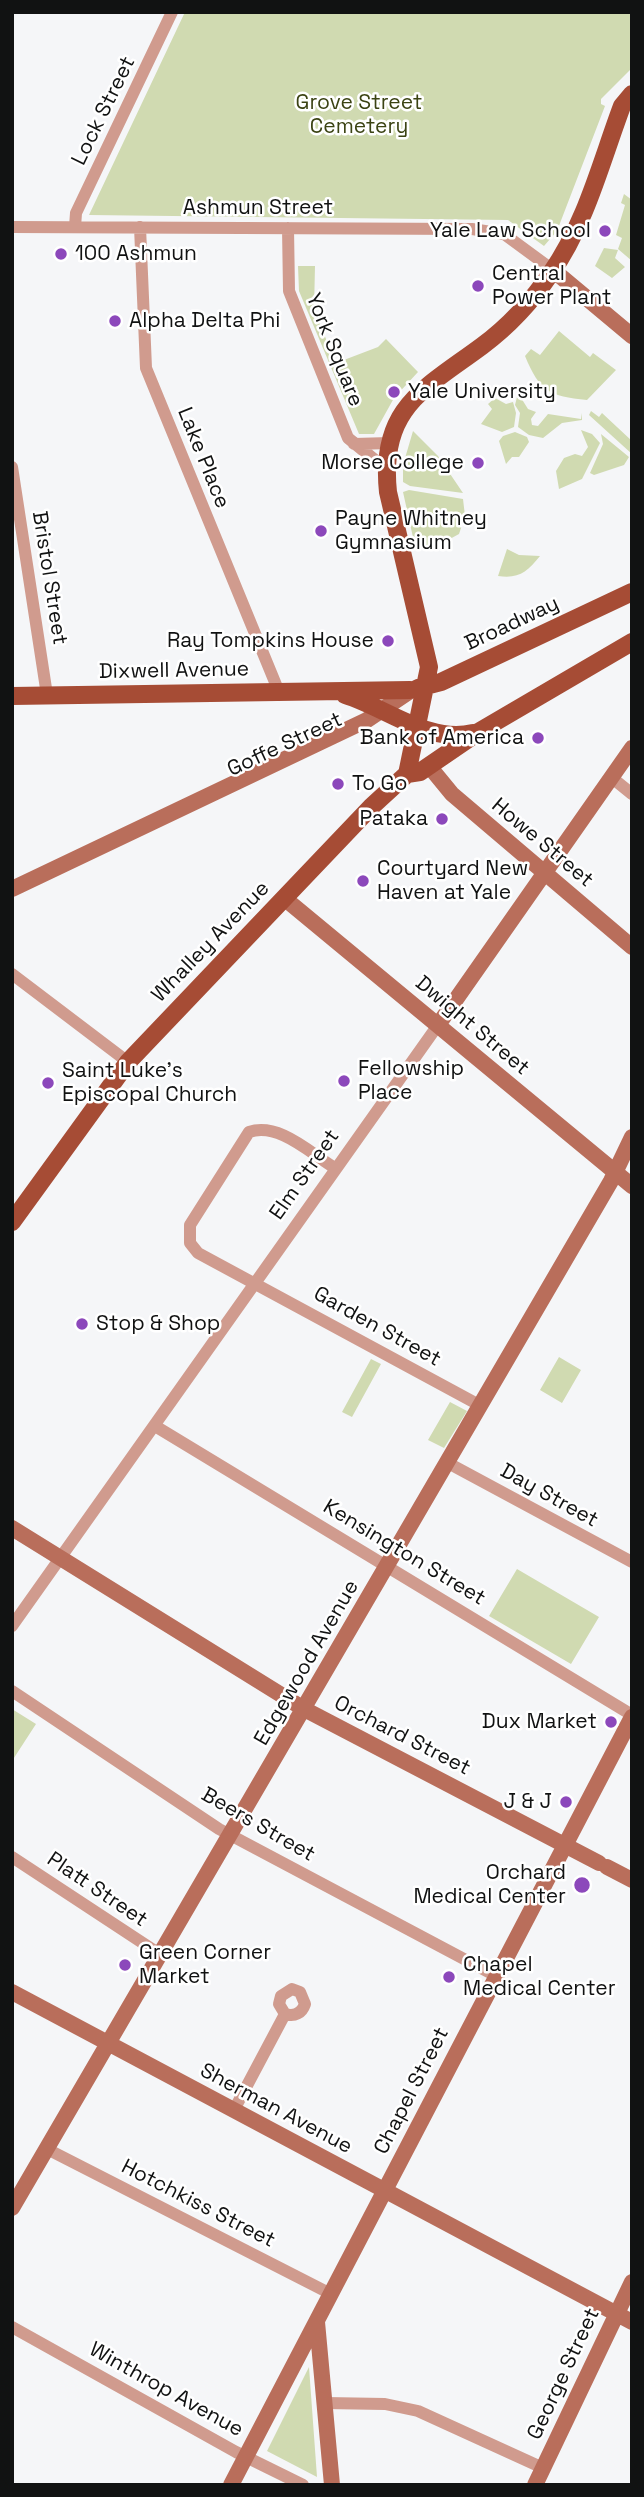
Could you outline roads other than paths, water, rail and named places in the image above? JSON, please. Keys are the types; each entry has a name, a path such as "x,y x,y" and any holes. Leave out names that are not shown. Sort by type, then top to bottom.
{"main road":[{"path":"407,775 419,726 417,688 428,657 388,492 386,469 390,443 404,413 425,386 502,330 525,307 553,270 578,227 622,106 632,94"},
{"path":"553,270 632,337"},
{"name":"Broadway","path":"417,688 632,593"},
{"path":"480,731 632,642"},
{"name":"Dixwell Avenue","path":"12,696 336,693 375,688 417,688"},
{"name":"Goffe Street","path":"12,889 194,805 227,785 367,720 417,688"},
{"name":"Dixwell Avenue","path":"336,693 449,737 480,731"},
{"name":"Whalley Avenue","path":"12,1222 128,1062 284,898 407,775 429,766 480,731"},
{"name":"Elm Street","path":"438,1025 632,748"},
{"name":"Howe Street","path":"429,766 452,794 632,947"},
{"name":"Dwight Street","path":"284,898 632,1186"},
{"name":"Edgewood Avenue","path":"12,2208 481,1406 615,1173 632,1137"},
{"name":"Orchard Street","path":"12,1528 304,1709 632,1880"},
{"name":"Chapel Street","path":"231,2485 632,1716"},
{"name":"Sherman Avenue","path":"12,1992 632,2322"},
{"name":"George Street","path":"535,2485 632,2282"},
{"path":"317,2322 332,2485"}],"street":[{"name":"Lock Street","path":"75,227 76,213 172,12"},
{"name":"Ashmun Street","path":"12,227 472,229 504,234 553,270"},
{"name":"Lake Place","path":"140,227 146,368 279,692"},
{"name":"York Square","path":"288,228 289,291 353,444"},
{"path":"353,444 390,443"},
{"path":"353,444 386,469"},
{"name":"Bristol Street","path":"12,467 47,695"},
{"path":"611,777 632,794"},
{"path":"12,974 128,1062"},
{"name":"Elm Street","path":"12,1626 438,1025"},
{"name":"Garden Street","path":"335,1168 274,1130 262,1128 249,1132 190,1225 190,1243 198,1253 481,1406"},
{"name":"Kensington Street","path":"155,1426 632,1716"},
{"name":"Day Street","path":"448,1463 632,1562"},
{"name":"Beers Street","path":"12,1691 231,1835 496,1976"},
{"name":"Platt Street","path":"12,1857 161,1955"},
{"path":"234,2110 285,2014"},
{"name":"Hotchkiss Street","path":"47,2149 331,2294"},
{"name":"Winthrop Avenue","path":"12,2327 303,2485"},
{"path":"325,2403 385,2404 418,2411 543,2468"}],"place":[{"name":"Yale Law School","path":"605,231"},
{"name":"100 Ashmun","path":"61,254"},
{"name":"Central Power Plant","path":"478,286"},
{"name":"Alpha Delta Phi","path":"115,321"},
{"name":"Yale University","path":"394,392"},
{"name":"Morse College","path":"478,463"},
{"name":"Payne Whitney Gymnasium","path":"321,531"},
{"name":"Ray Tompkins House","path":"388,641"},
{"name":"Bank of America","path":"538,738"},
{"name":"To Go","path":"338,784"},
{"name":"Pataka","path":"442,819"},
{"name":"Courtyard New Haven at Yale","path":"363,881"},
{"name":"Fellowship Place","path":"344,1081"},
{"name":"Saint Luke's Episcopal Church","path":"48,1083"},
{"name":"Stop & Shop","path":"82,1324"},
{"name":"Dux Market","path":"611,1722"},
{"name":"J & J","path":"566,1802"},
{"name":"Orchard Medical Center","path":"582,1885"},
{"name":"Green Corner Market","path":"125,1965"},
{"name":"Chapel Medical Center","path":"449,1977"}],"park label":[{"name":"Grove Street Cemetery","path":"359,115"}]}
